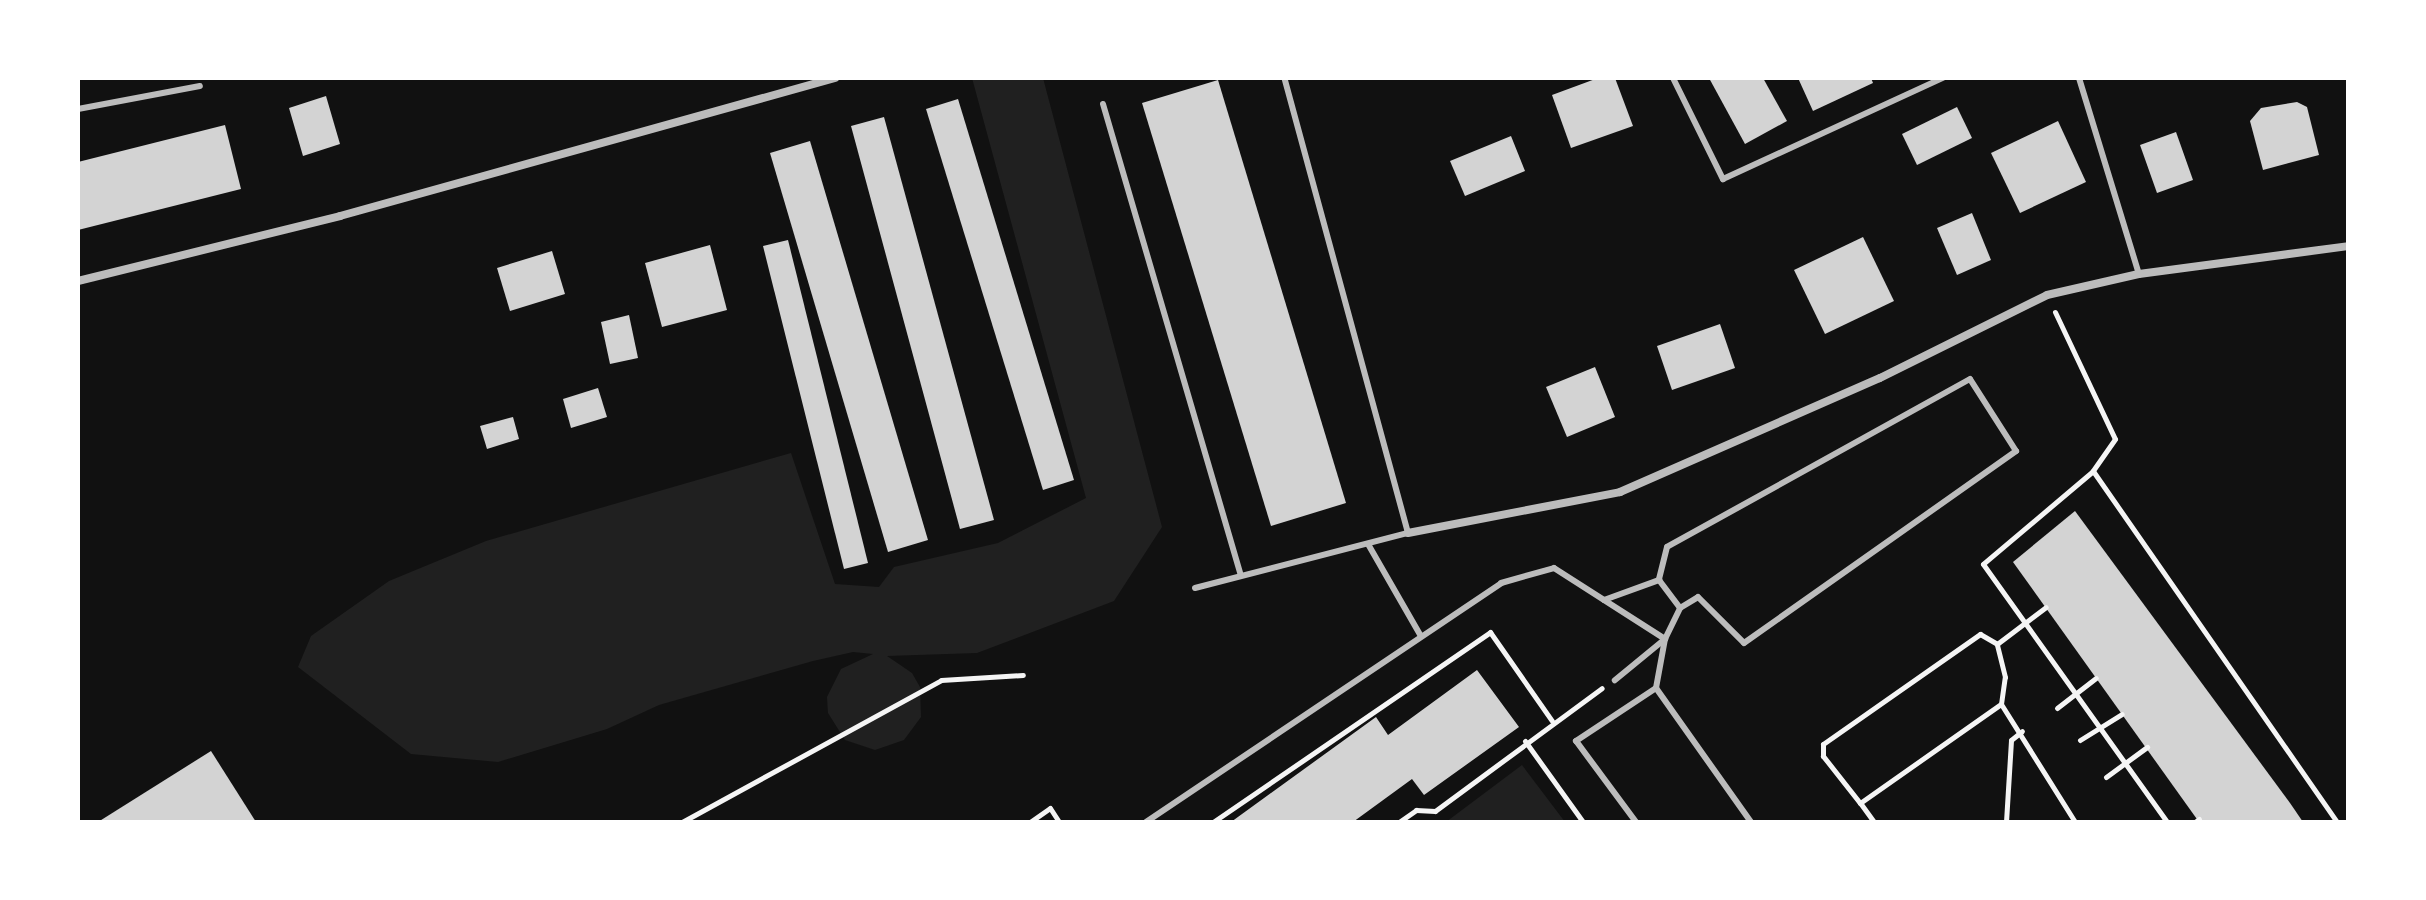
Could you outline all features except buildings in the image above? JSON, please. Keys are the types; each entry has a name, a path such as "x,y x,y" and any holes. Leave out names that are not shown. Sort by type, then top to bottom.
{"street":[{"path":"78,281 835,78"},
{"path":"1408,533 1620,492 1880,378 2047,295 2139,274 2348,246"}],"lane":[{"path":"801,78 803,89"},
{"path":"1195,588 1408,533 1284,78"},
{"path":"1673,78 1723,179 1943,78"},
{"path":"2079,78 2139,274"},
{"path":"78,109 200,86"},
{"path":"1103,104 1241,575"},
{"path":"1659,580 1667,547 1970,379 2016,451 1744,643 1698,597 1680,608 1665,639 1656,688 1751,822"},
{"path":"1368,544 1421,636"},
{"path":"1146,822 1501,583 1554,568 1665,639"},
{"path":"1604,600 1659,580"},
{"path":"1659,580 1680,608"},
{"path":"1615,680 1665,639"},
{"path":"1636,822 1576,741 1656,688"}],"path":[{"path":"2047,295 2115,439 2093,471 1983,564 2167,822"},
{"path":"2093,471 2337,822"},
{"path":"1997,644 2046,607"},
{"path":"1213,822 1490,632 1552,721"},
{"path":"1874,822 1823,756 1823,744 1980,634 1997,644 2005,677 2001,704 2022,731 2075,822"},
{"path":"682,822 941,680 1023,675"},
{"path":"2057,708 2096,678"},
{"path":"1399,822 1416,810 1435,811 1552,721 1615,680"},
{"path":"1860,803 2001,704"},
{"path":"2080,740 2122,714"},
{"path":"2006,822 2011,740 2022,731"},
{"path":"1525,741 1583,822"},
{"path":"2106,777 2147,747"},
{"path":"1030,822 1050,808 1059,822"}],"shaded area":[{"path":"972,78 1043,78 1162,527 1114,601 977,653 887,656 912,673 920,687 921,717 904,740 875,750 845,740 828,713 827,697 841,669 873,654 853,652 813,661 659,705 607,729 498,762 411,754 298,667 311,636 389,581 486,541 791,453 835,584 879,587 894,567 998,543 1086,498"},
{"path":"1522,765 1565,822 1446,822"}]}
